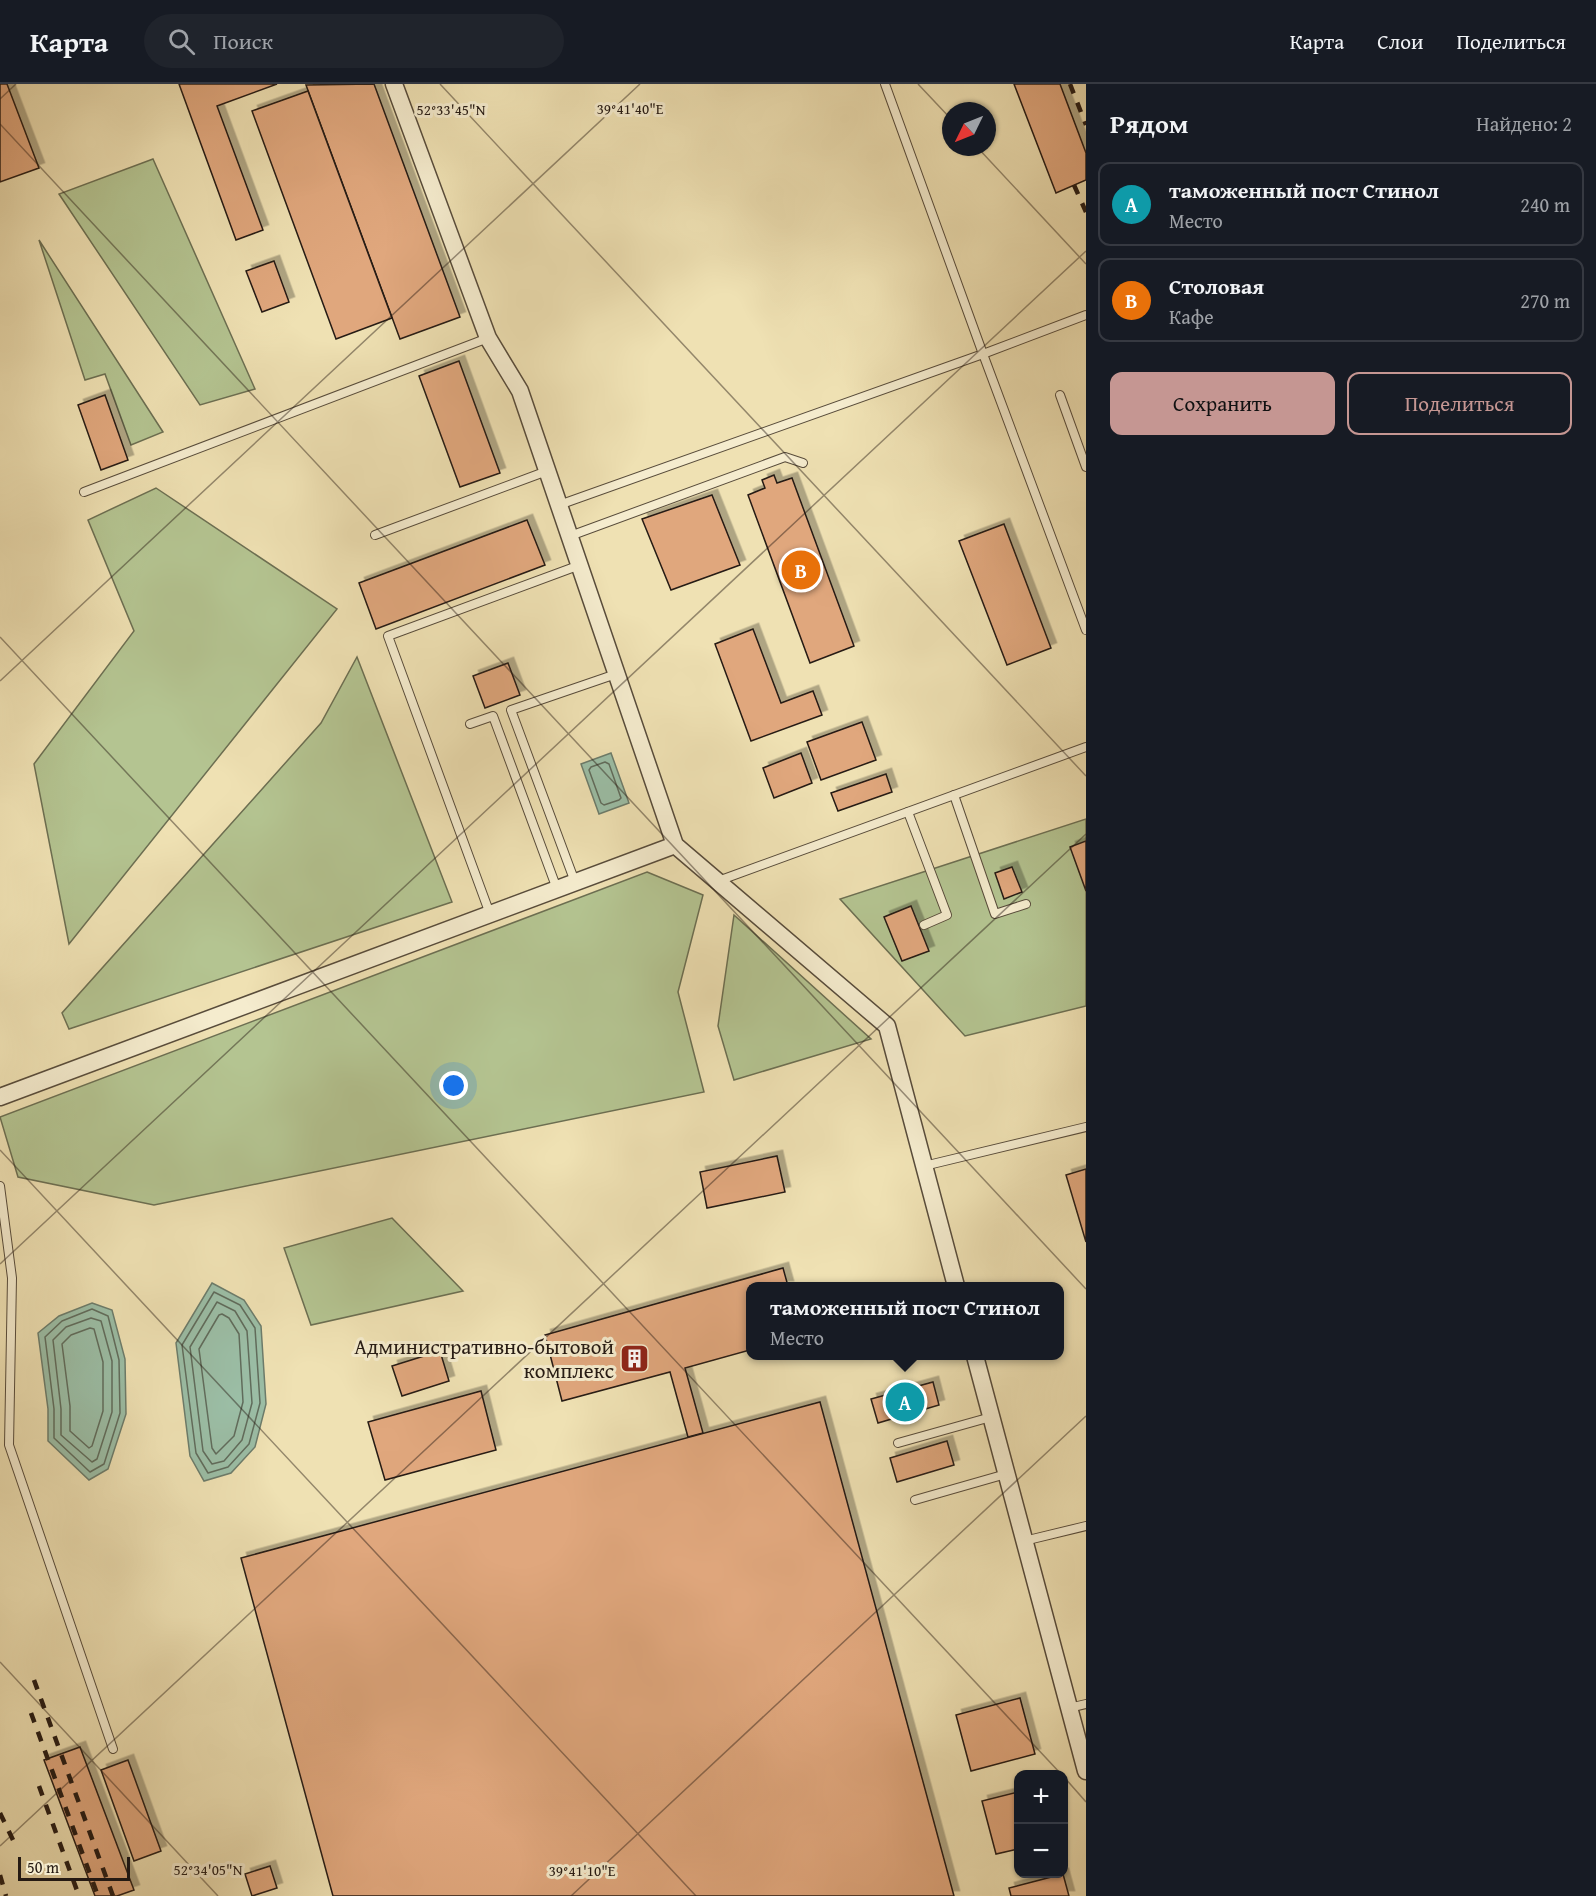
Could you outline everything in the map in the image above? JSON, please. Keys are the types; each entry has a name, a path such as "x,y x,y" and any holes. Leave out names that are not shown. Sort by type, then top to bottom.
{"street":[{"path":"394,84 488,338 520,391 675,845 887,1026 955,1282"},
{"path":"0,1097 675,845"},
{"path":"976,1360 1086,1771"}],"lane":[{"path":"885,84 1086,630"},
{"path":"559,505 1086,315"},
{"path":"84,492 488,338"},
{"path":"1060,395 1086,467"},
{"path":"570,536 785,457 803,463"},
{"path":"375,535 548,471"},
{"path":"490,914 388,636 580,565"},
{"path":"575,882 511,710 616,674"},
{"path":"470,724 493,716 557,889"},
{"path":"717,881 1086,747"},
{"path":"954,795 995,914 1026,904"},
{"path":"908,812 946,915 924,925"},
{"path":"924,1166 1086,1127"},
{"path":"0,1186 12,1278 9,1445 113,1749"},
{"path":"898,1443 991,1418"},
{"path":"915,1500 1006,1474"},
{"path":"1024,1540 1086,1526"},
{"path":"1069,1708 1086,1704"}],"shaded area":[{"path":"153,159 255,389 200,405 59,194"},
{"path":"39,240 163,432 131,445 105,374 85,380"},
{"path":"156,488 337,609 69,944 34,764 134,631 88,520"},
{"path":"357,657 452,902 69,1029 62,1013 321,723"},
{"path":"1086,819 1086,1006 965,1036 840,899"},
{"path":"647,872 703,895 678,992 704,1092 154,1205 18,1177 0,1117"},
{"path":"734,915 871,1039 734,1080 718,1026"},
{"path":"392,1218 463,1291 311,1325 284,1248"}],"water":[{"path":"611,753 629,803 599,814 581,764"},
{"path":"212,1283 244,1300 261,1326 266,1404 255,1447 231,1473 204,1481 190,1456 176,1343"},
{"path":"92,1303 112,1310 125,1359 126,1414 108,1469 89,1480 48,1441 48,1409 38,1333 59,1316"}],"building":[{"path":"0,84 7,84 39,168 0,182"},
{"path":"179,84 277,84 217,106 263,230 236,240"},
{"path":"374,84 460,317 400,339 306,85"},
{"path":"1014,84 1060,84 1086,153 1086,180 1056,193"},
{"path":"308,91 392,318 336,339 252,111"},
{"path":"274,261 289,302 262,312 246,271"},
{"path":"459,361 500,473 460,487 419,376"},
{"path":"105,395 128,460 101,470 78,405"},
{"path":"774,475 777,483 792,478 854,646 810,663 748,495 765,488 762,480"},
{"path":"712,495 740,565 671,590 642,519"},
{"path":"527,520 545,565 376,629 359,583"},
{"path":"1004,524 1051,648 1007,665 959,541"},
{"path":"753,629 781,703 813,691 822,715 751,741 715,644"},
{"path":"508,663 520,695 485,708 473,676"},
{"path":"862,722 876,760 821,780 807,742"},
{"path":"801,753 812,783 774,798 763,768"},
{"path":"886,774 892,792 838,811 831,793"},
{"path":"1086,841 1086,891 1070,847"},
{"path":"1012,867 1022,892 1004,899 995,873"},
{"path":"911,906 929,951 902,961 884,917"},
{"path":"777,1156 785,1192 707,1208 700,1172"},
{"path":"1086,1169 1086,1242 1066,1175"},
{"name":"Административно-бытовой комплекс","path":"783,1268 787,1282 746,1282 746,1351 685,1368 703,1433 688,1437 670,1372 562,1401 545,1335"},
{"path":"440,1351 449,1381 402,1396 392,1366"},
{"path":"933,1382 939,1405 878,1423 871,1399"},
{"path":"481,1391 496,1450 385,1480 368,1422"},
{"path":"820,1402 954,1896 333,1896 241,1558"},
{"path":"947,1441 954,1465 897,1482 890,1458"},
{"path":"1020,1698 1035,1754 971,1771 956,1715"},
{"path":"80,1747 134,1890 117,1896 95,1896 44,1760"},
{"path":"128,1760 161,1851 134,1861 101,1770"},
{"path":"1014,1793 1014,1850 996,1854 982,1801"},
{"path":"270,1866 277,1888 252,1896 245,1874"},
{"path":"1048,1878 1064,1878 1069,1896 1011,1896 1009,1888"}],"railway":[{"path":"1070,84 1086,125"},
{"path":"1074,185 1086,212"},
{"path":"34,1680 113,1896"},
{"path":"31,1713 98,1896"},
{"path":"39,1786 79,1896"},
{"path":"0,1813 13,1840"},
{"path":"0,1875 6,1896"}],"place":[{"name":"Столовая","path":"801,570"},
{"name":"Административно-бытовой комплекс","path":"635,1359"},
{"name":"таможенный пост Стинол","path":"905,1402"}]}
